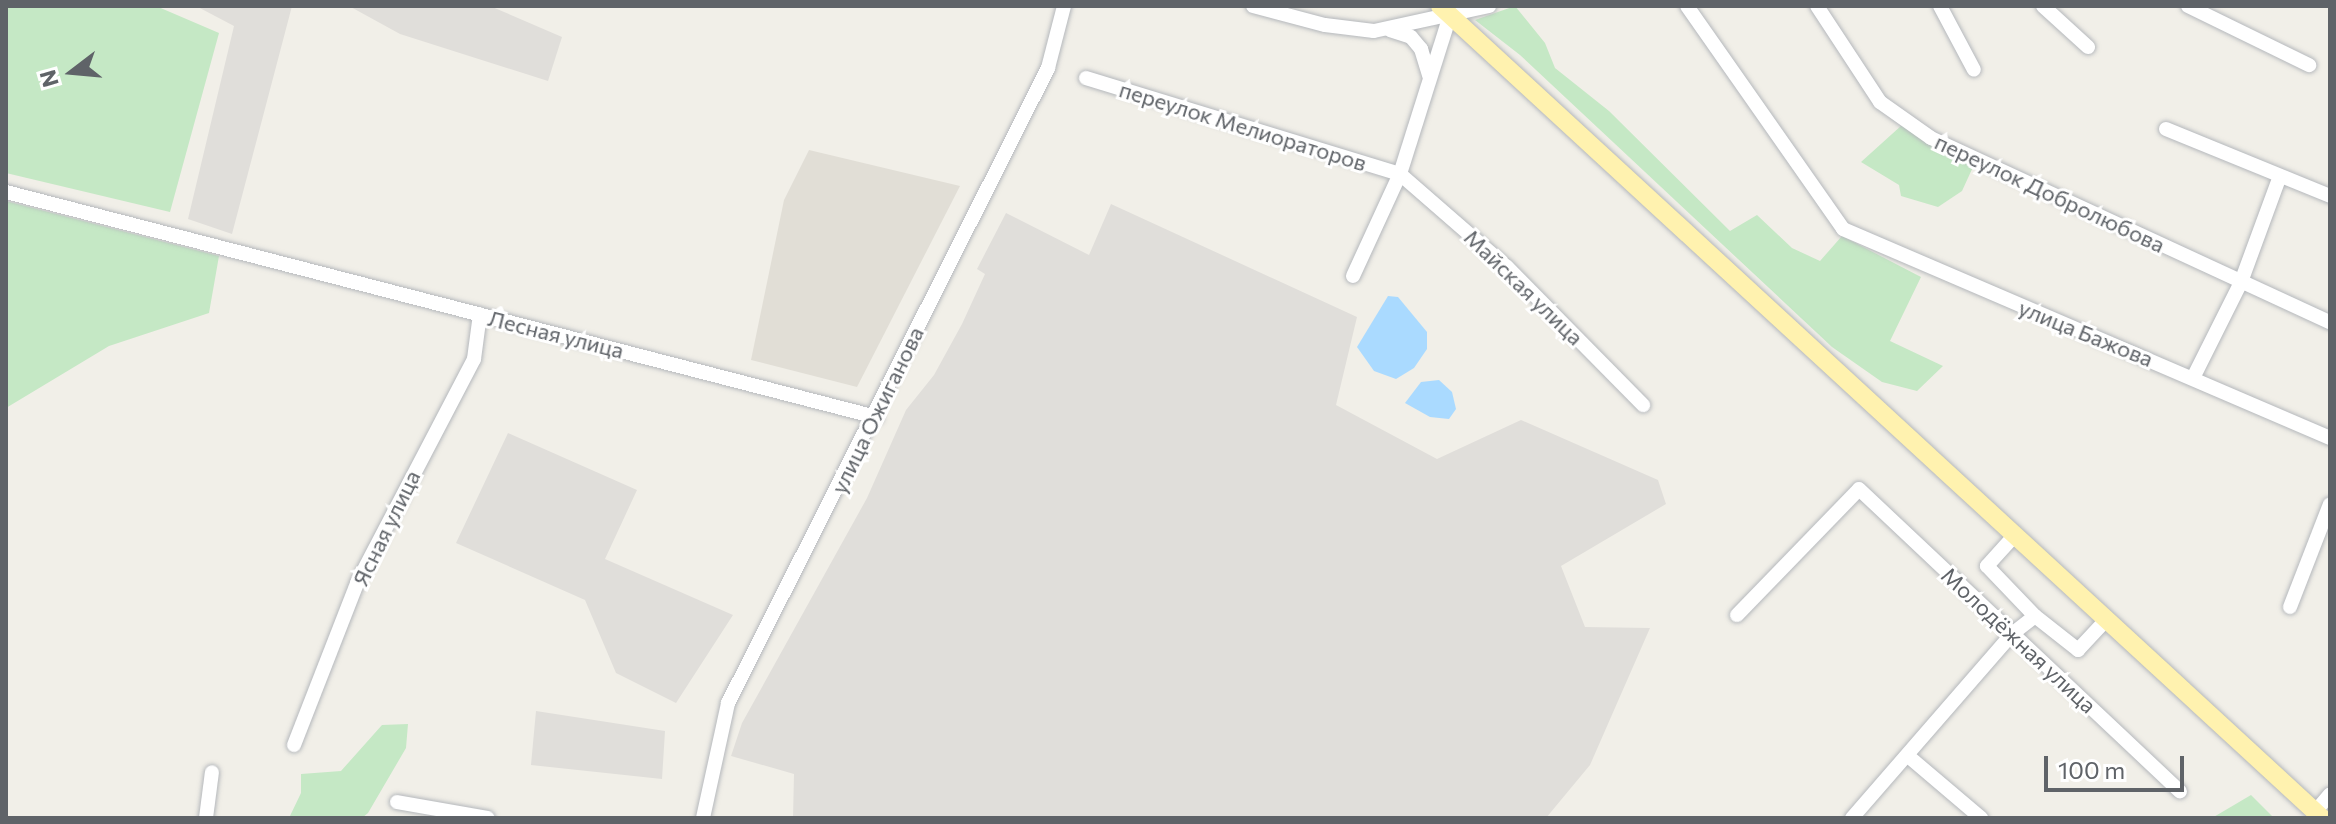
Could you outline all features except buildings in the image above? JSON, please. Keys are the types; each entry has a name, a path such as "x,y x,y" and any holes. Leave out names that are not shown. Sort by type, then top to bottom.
{"main road":[{"path":"1445,11 2318,815"}],"street":[{"name":"улица Ожиганова","path":"703,818 728,703 876,417 1048,68 1064,6"},
{"path":"1253,6 1325,25 1390,29 1411,37 1421,49 1429,76"},
{"path":"1390,29 1445,11 1489,6"},
{"name":"улица Бажова","path":"1687,6 1843,229 2330,438"},
{"name":"переулок Добролюбова","path":"1817,6 1880,102 1931,138 2330,322"},
{"path":"1940,6 1974,70"},
{"path":"2043,6 2088,47"},
{"path":"2188,6 2309,65"},
{"path":"1353,276 1400,174 1445,11"},
{"name":"переулок Мелиораторов","path":"1086,78 1400,174"},
{"path":"2166,129 2330,196"},
{"name":"Майская улица","path":"1400,174 1507,267 1643,405"},
{"path":"2193,378 2241,282 2280,176"},
{"name":"Лесная улица","path":"6,192 876,417"},
{"name":"Ясная улица","path":"294,745 357,583 474,359 480,314"},
{"name":"Молодёжная улица","path":"1737,615 1859,489 2180,791"},
{"path":"2290,607 2330,504"},
{"path":"2015,535 1987,566 2035,616 2078,650 2106,620"},
{"path":"1852,818 2012,634 2035,616"},
{"path":"1908,756 1981,818"},
{"path":"206,818 212,772"},
{"path":"2318,815 2330,794"},
{"path":"397,802 488,818"}],"shaded area":[{"path":"196,6 292,6 232,234 188,219 234,26"},
{"path":"349,6 490,6 562,37 548,81 400,34"},
{"path":"809,150 960,186 857,387 751,360 784,200"},
{"path":"1111,204 1357,317 1336,405 1437,459 1521,420 1658,480 1666,504 1561,566 1585,627 1650,628 1590,765 1546,818 793,818 794,774 731,756 742,723 867,498 906,410 934,375 962,324 985,274 977,269 1006,213 1089,255"},
{"path":"508,433 637,490 605,559 733,615 676,703 616,673 585,600 456,543"},
{"path":"536,711 665,731 662,779 531,765"}],"green space":[{"path":"6,6 156,6 219,33 170,212 6,173"},
{"path":"1515,6 1545,43 1555,68 1609,111 1730,231 1757,215 1792,248 1820,261 1842,236 1921,277 1890,341 1943,366 1917,391 1882,382 1832,347 1520,55 1475,20"},
{"path":"1902,125 1973,167 1962,191 1938,207 1901,196 1899,185 1861,162"},
{"path":"6,201 219,256 209,313 109,346 6,408"},
{"path":"408,724 406,748 368,813 362,818 289,818 301,793 301,774 341,771 382,725"},
{"path":"2251,795 2274,818 2212,818"}],"water":[{"path":"1388,296 1398,297 1427,332 1427,349 1414,368 1396,379 1374,371 1357,347"},
{"path":"1439,380 1452,392 1456,409 1449,419 1430,417 1405,403 1421,382"}]}
